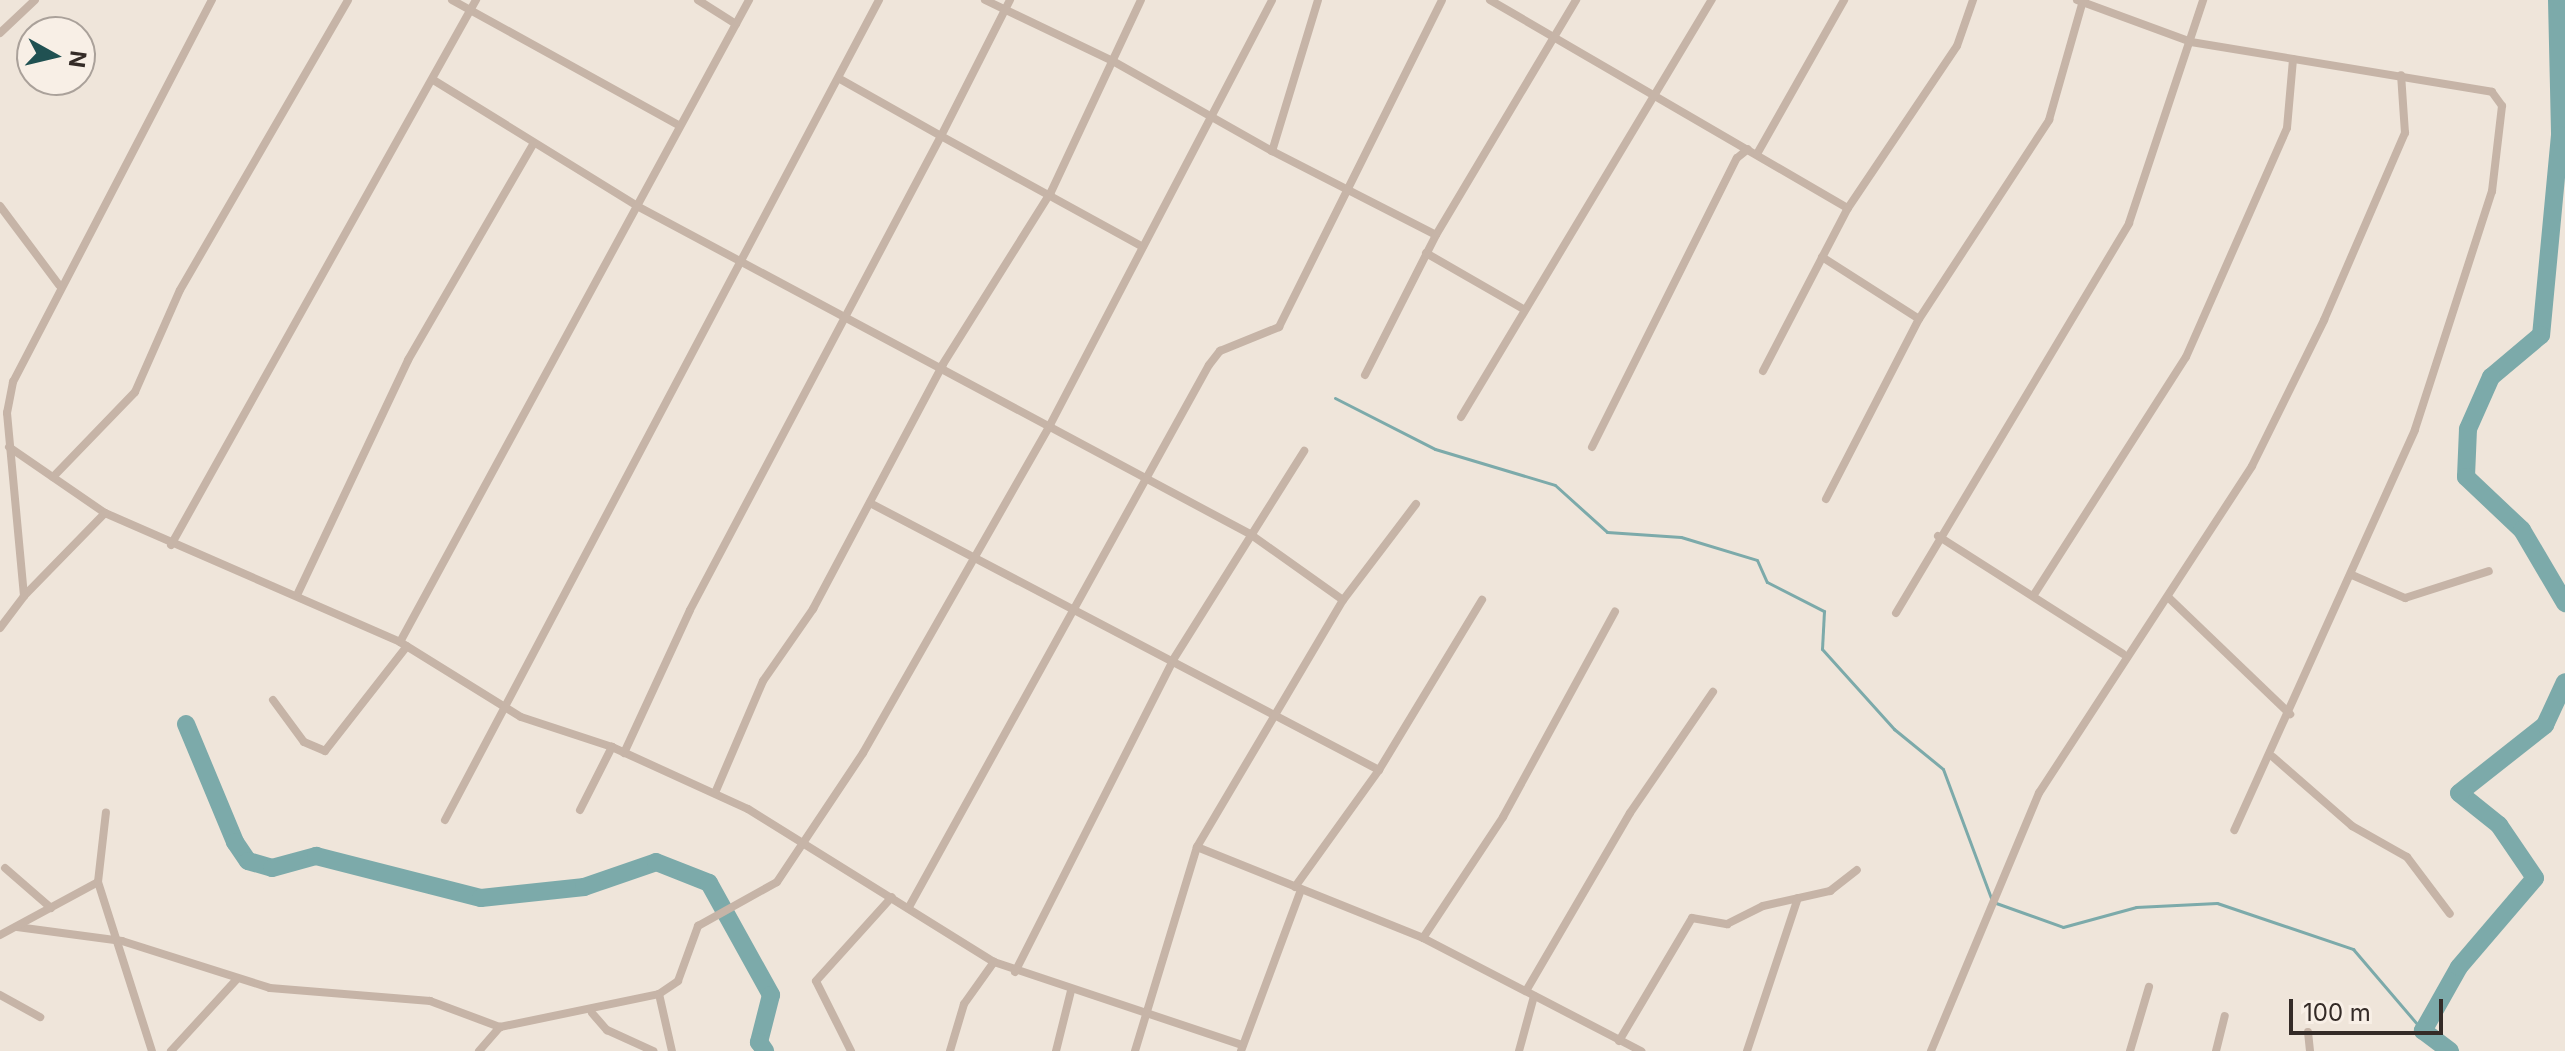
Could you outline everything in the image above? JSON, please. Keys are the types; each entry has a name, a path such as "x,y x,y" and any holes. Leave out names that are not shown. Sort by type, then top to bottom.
{"street":[{"path":"0,33 35,0"},
{"path":"24,596 9,447 13,382 59,285 212,0"},
{"path":"53,477 135,392 180,290 348,0"},
{"path":"452,0 474,4 678,125"},
{"path":"698,0 736,24"},
{"path":"273,700 304,742 325,751 404,644 678,125 749,0"},
{"path":"445,820 500,705 739,258 840,79 879,0"},
{"path":"985,0 1111,60 1272,151 1436,235"},
{"path":"624,753 844,314 941,136 1010,0"},
{"path":"715,793 763,681 870,503 943,364 1051,192 1141,0"},
{"path":"17,927 122,941 236,980 430,1001 500,1027 592,1013 659,994 678,981 698,926 777,882 863,753 1050,425 1272,0"},
{"path":"1272,151 1318,0"},
{"path":"909,907 1220,351 1279,327 1442,0"},
{"path":"1490,0 1654,91 1848,208"},
{"path":"1365,375 1436,235 1576,0"},
{"path":"1461,417 1654,91 1712,0"},
{"path":"1737,158 1752,152 1844,0"},
{"path":"1763,371 1848,208 1943,71 1973,0"},
{"path":"1896,613 1938,536 2129,223 2203,0"},
{"path":"1826,499 1919,319 2049,120 2081,1 2191,42 2492,92 2502,106 2492,191 2458,313 2352,575 2273,757 2234,830"},
{"path":"171,545 435,81 474,4"},
{"path":"2035,593 2186,357 2287,128 2293,59"},
{"path":"1931,1051 2039,793 2123,654 2169,598 2252,466 2379,198 2405,133 2401,75"},
{"path":"840,79 941,136 1051,192 1143,247"},
{"path":"435,81 637,206 943,364 1250,534 1343,600"},
{"path":"1592,447 1737,158 1735,141"},
{"path":"298,593 408,360 533,144"},
{"path":"0,206 59,285"},
{"path":"1426,253 1525,310"},
{"path":"1822,257 1919,319"},
{"path":"9,447 105,513 171,545 298,593 404,644 500,705 612,747 715,793 803,842 994,962 1015,972 1242,1048 1298,888 1379,770 1482,600"},
{"path":"1015,972 1173,660 1304,451"},
{"path":"870,503 1072,612 1277,711 1379,770"},
{"path":"1135,1051 1197,847 1343,600 1416,504"},
{"path":"1,627 24,596 105,513"},
{"path":"1938,536 2035,593 2123,654"},
{"path":"2352,575 2405,598 2489,571"},
{"path":"2169,598 2290,714"},
{"path":"1423,938 1503,817 1615,612"},
{"path":"1519,1051 1530,994 1630,813 1713,692"},
{"path":"580,810 612,747"},
{"path":"2273,757 2352,826 2407,857 2450,914"},
{"path":"106,812 98,882 122,941 152,1051"},
{"path":"1197,847 1423,938 1641,1051"},
{"path":"5,868 51,908"},
{"path":"1619,1041 1692,918 1720,926 1798,898 1830,891 1857,870"},
{"path":"0,935 98,882"},
{"path":"851,1051 816,981 892,897"},
{"path":"1747,1051 1798,898"},
{"path":"950,1051 964,1004 994,962"},
{"path":"171,1051 236,980"},
{"path":"2130,1051 2149,987"},
{"path":"1056,1051 1071,991"},
{"path":"659,994 672,1051"},
{"path":"0,995 40,1017"},
{"path":"592,1013 607,1030 653,1051"},
{"path":"2216,1051 2225,1016"},
{"path":"479,1051 500,1027"},
{"path":"2308,1032 2310,1051"}],"waterway":[{"path":"2557,0 2560,135 2541,335 2491,377 2468,429 2466,477 2522,530 2565,603"},
{"path":"1335,398 1435,449 1555,485 1607,532 1681,537 1757,560 1767,582 1824,611 1822,649 1894,729 1943,769 1991,898"},
{"path":"2450,1051 2423,1031 2459,967 2535,878 2499,825 2459,793 2545,725 2565,682"},
{"path":"186,724 235,842 248,861 272,868 316,856 481,898 584,887 656,862 709,883 771,995 759,1042 765,1051"},
{"path":"1996,903 2063,927 2136,907 2217,903 2353,949 2423,1031"}]}
